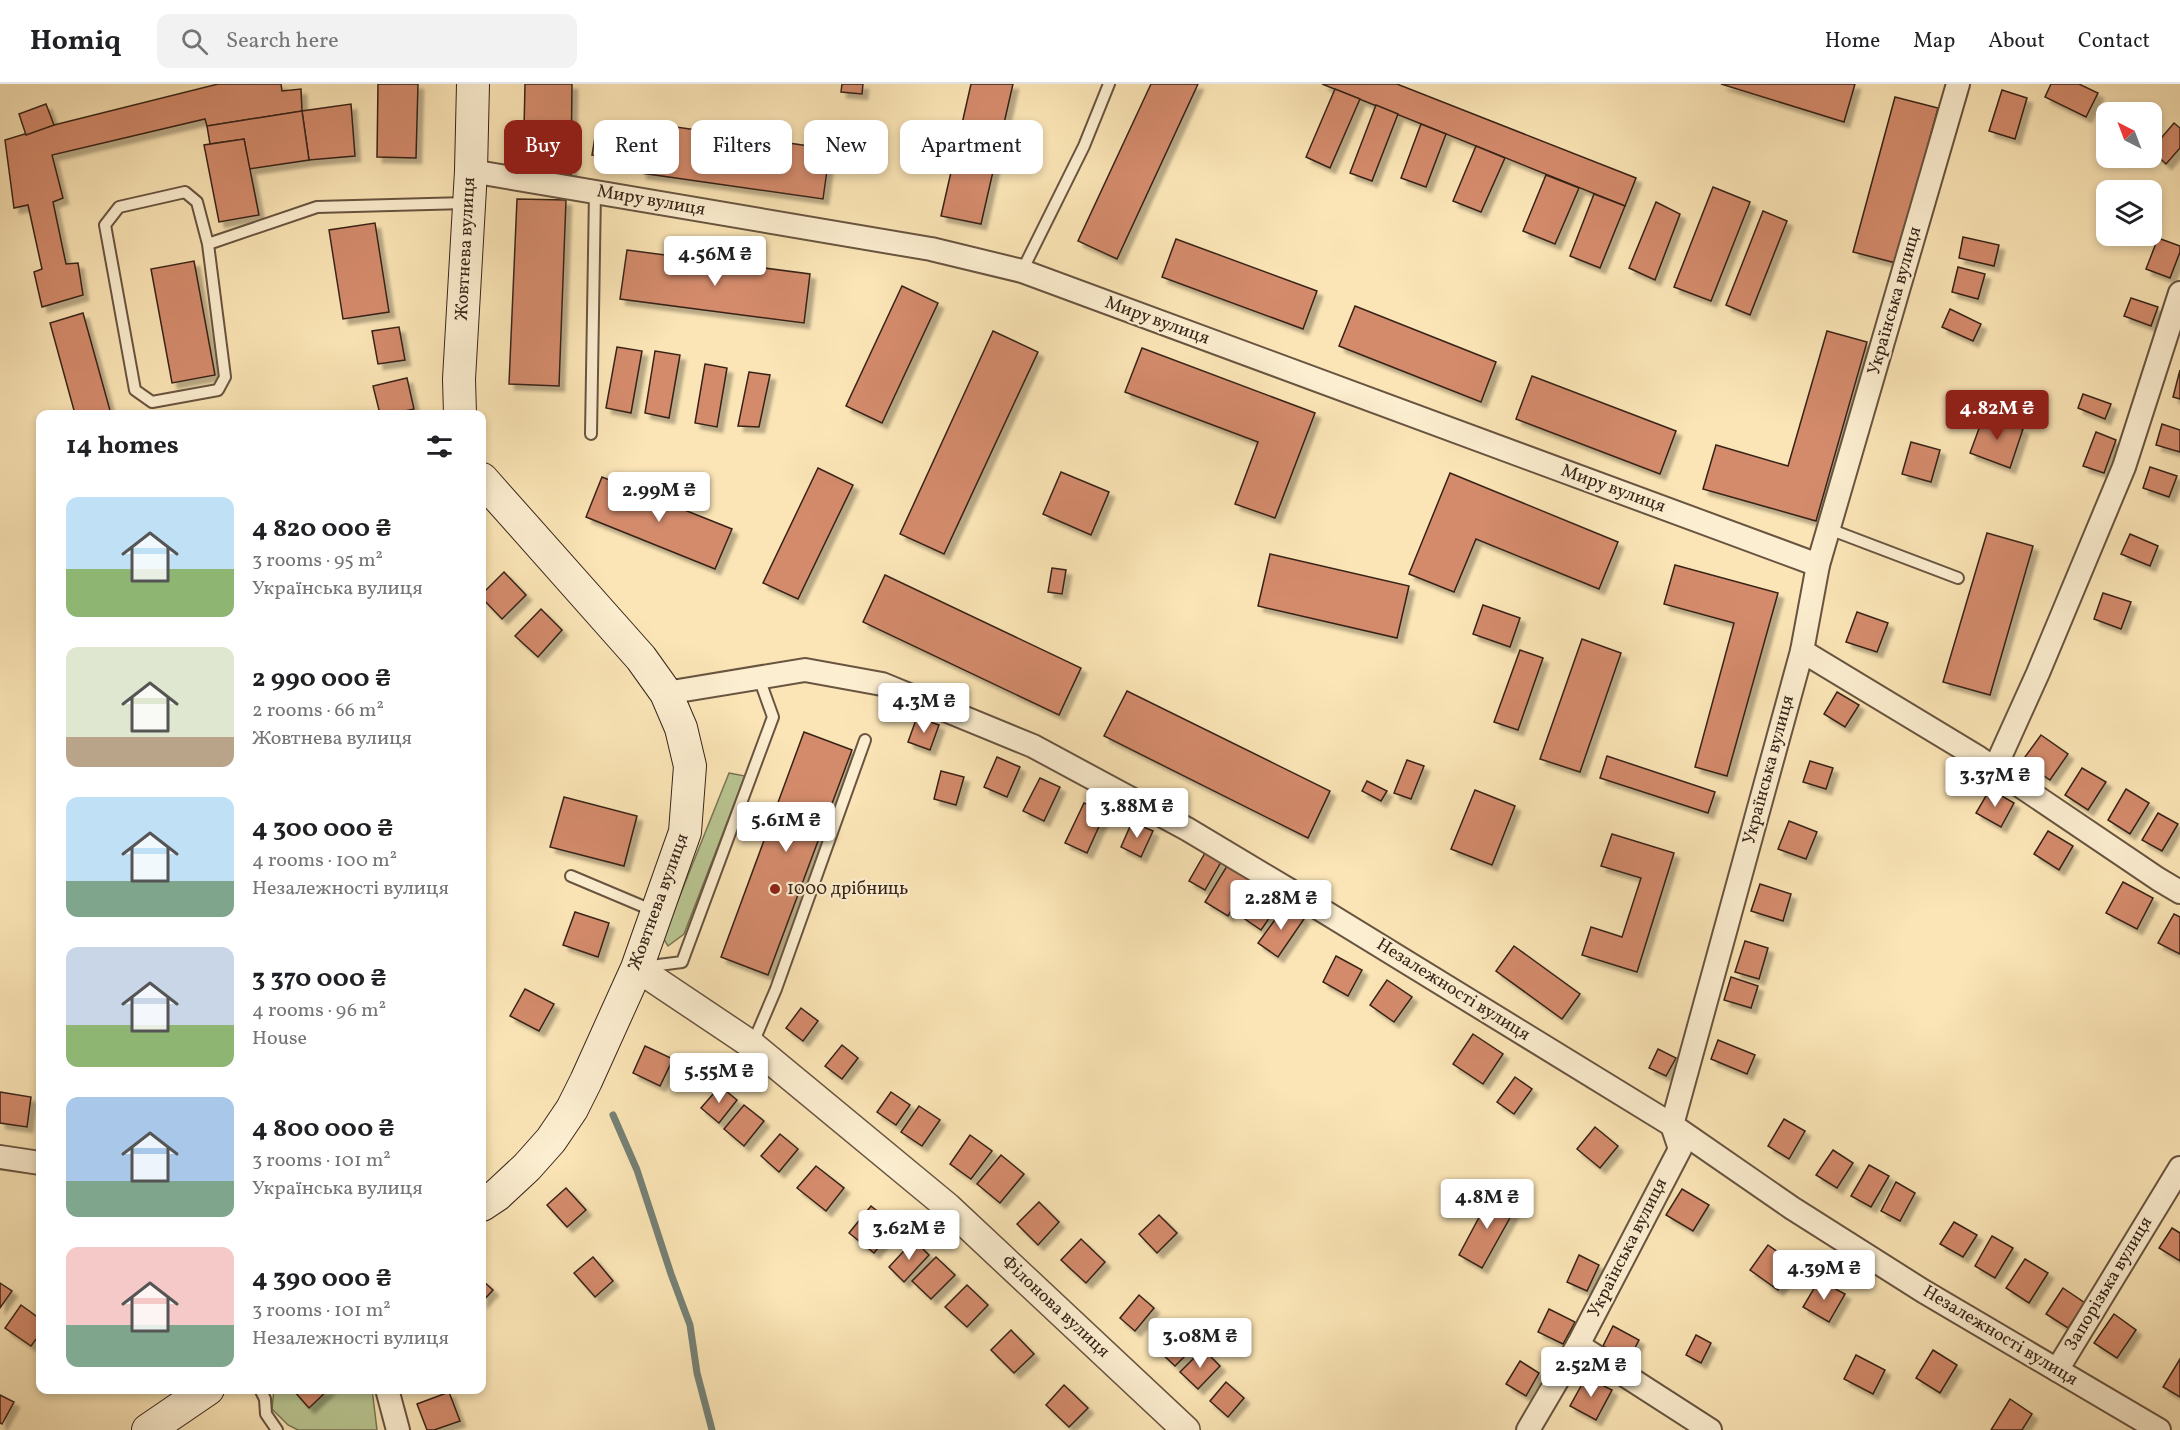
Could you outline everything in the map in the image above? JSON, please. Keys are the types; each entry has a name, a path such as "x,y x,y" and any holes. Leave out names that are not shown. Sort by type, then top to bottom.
{"main road":[{"name":"Жовтнева вулиця","path":"460,410 459,379 471,171 473,84"},
{"name":"Жовтнева вулиця","path":"486,484 640,657 666,693 681,728 690,766 685,832 637,968 572,1110 551,1140 527,1167 486,1202"},
{"path":"148,1430 201,1394"}],"street":[{"name":"Українська вулиця","path":"1528,1430 1578,1345 1680,1149 1672,1125 1802,651 1818,565 1958,84"},
{"name":"Миру вулиця","path":"471,171 931,249 1022,272 1818,565"},
{"path":"1995,768 2038,673 2124,467 2180,293"},
{"path":"1802,651 1995,768 2180,892"},
{"name":"Незалежності вулиця","path":"666,693 805,670 882,684 1033,746 1197,835 1672,1125 1792,1208 1913,1285 2159,1430"},
{"name":"Філонова вулиця","path":"637,968 752,1045 948,1207 1186,1430"},
{"path":"0,1157 36,1162"},
{"name":"Запорізька вулиця","path":"2058,1370 2180,1168"},
{"path":"1578,1345 1710,1430"},
{"path":"388,1394 398,1430"}],"lane":[{"path":"1022,272 1084,146 1109,84"},
{"path":"184,192 197,202 208,244 225,377 218,390 152,402 135,390 105,225 119,207 184,192"},
{"path":"591,434 595,192"},
{"path":"208,244 244,234 317,207 469,203"},
{"path":"1829,529 1958,578"},
{"path":"637,968 682,962 699,922 773,717 759,678"},
{"path":"752,1045 776,989 866,740"},
{"path":"571,876 656,912"},
{"path":"262,1394 266,1414 277,1430"}],"green space":[{"path":"729,773 745,776 684,934 668,946 663,938"},
{"path":"274,1394 373,1394 377,1430 298,1430 288,1425 272,1409"}],"building":[{"path":"218,84 281,84 282,91 301,89 302,111 207,126 205,119 52,155 63,198 53,202 66,264 78,263 83,295 42,307 34,272 42,269 28,205 14,208 5,140 54,125"},
{"path":"378,84 418,84 416,158 377,157"},
{"path":"525,84 572,84 572,120 524,120"},
{"path":"842,84 863,84 862,94 841,92"},
{"path":"971,84 1013,84 1005,120 963,120"},
{"path":"1151,84 1198,84 1117,259 1078,241"},
{"path":"1322,84 1397,84 1636,178 1625,206"},
{"path":"1721,84 1855,84 1844,122"},
{"path":"2051,84 2079,84 2098,93 2086,117 2045,97"},
{"path":"1335,89 1360,99 1330,168 1306,157"},
{"path":"2002,90 2027,98 2015,139 1989,131"},
{"path":"1895,97 1938,108 1896,263 1853,252"},
{"path":"46,104 54,125 26,135 19,114"},
{"path":"351,104 355,156 309,160 302,111"},
{"path":"1376,105 1398,114 1372,181 1350,173"},
{"path":"302,111 309,160 249,169 244,139 210,144 207,126"},
{"path":"2174,123 2180,128 2180,148 2166,164 2162,160 2162,137"},
{"path":"1421,124 1446,134 1426,187 1401,178"},
{"path":"679,127 691,129 691,174 792,174 792,144 804,145 804,174 826,174 823,199 648,174 679,174"},
{"path":"244,139 259,215 219,222 204,145"},
{"path":"1476,146 1505,158 1481,212 1453,201"},
{"path":"523,174 571,174 571,175"},
{"path":"951,174 992,174 981,224 941,216"},
{"path":"1546,175 1579,188 1555,244 1523,231"},
{"path":"1713,187 1750,202 1711,301 1674,287"},
{"path":"1594,194 1625,206 1600,268 1570,256"},
{"path":"517,199 566,200 559,386 509,384"},
{"path":"1656,202 1680,214 1655,280 1629,268"},
{"path":"1763,211 1787,221 1750,315 1726,305"},
{"path":"375,223 389,312 343,319 329,230"},
{"path":"1963,237 1999,245 1994,266 1959,258"},
{"path":"1176,239 1317,291 1303,329 1162,277"},
{"path":"2162,239 2180,246 2170,278 2146,269 2155,246 2162,246"},
{"path":"627,250 810,274 804,323 620,299"},
{"path":"194,261 215,375 172,383 151,269"},
{"path":"1958,267 1985,274 1978,299 1952,292"},
{"path":"902,286 938,303 882,423 846,406"},
{"path":"2131,298 2158,307 2151,326 2124,316"},
{"path":"1355,306 1496,362 1481,402 1339,346"},
{"path":"1950,309 1981,324 1973,341 1942,327"},
{"path":"83,313 110,410 74,410 50,323"},
{"path":"399,327 405,360 378,364 372,331"},
{"path":"993,331 1038,352 944,554 900,534"},
{"path":"1827,331 1867,342 1816,521 1703,489 1716,445 1788,466"},
{"path":"617,347 642,351 631,413 606,408"},
{"path":"1142,348 1315,413 1275,518 1235,504 1258,442 1125,392"},
{"path":"655,351 680,355 669,418 645,413"},
{"path":"705,364 727,368 717,427 695,423"},
{"path":"2180,370 2180,399 2173,397"},
{"path":"749,372 770,375 759,427 738,426"},
{"path":"1532,376 1676,431 1660,474 1516,419"},
{"path":"407,378 414,409 379,410 373,386"},
{"path":"2083,394 2111,404 2105,419 2078,408"},
{"path":"1984,415 2023,429 2010,468 1970,453"},
{"path":"2162,424 2180,430 2180,452 2156,445"},
{"path":"2096,432 2116,440 2104,473 2083,466"},
{"path":"1911,442 1940,450 1931,482 1902,474"},
{"path":"2150,467 2177,476 2169,497 2143,488"},
{"path":"818,468 853,485 798,599 763,583"},
{"path":"1061,472 1109,492 1091,535 1043,514"},
{"path":"1450,473 1618,542 1599,589 1476,539 1454,592 1409,574"},
{"path":"602,477 732,529 715,569 586,517"},
{"path":"1987,533 2033,546 1990,695 1943,682"},
{"path":"2130,534 2158,546 2150,566 2121,554"},
{"path":"1270,554 1409,586 1397,638 1258,606"},
{"path":"1675,565 1778,593 1727,776 1695,767 1734,623 1664,604"},
{"path":"1052,568 1066,570 1062,594 1048,592"},
{"path":"504,572 526,595 502,619 486,602 486,590"},
{"path":"885,575 1081,668 1059,715 863,622"},
{"path":"2103,593 2131,602 2121,629 2094,619"},
{"path":"1483,605 1520,618 1510,647 1473,634"},
{"path":"541,609 562,630 538,657 515,636"},
{"path":"1857,612 1888,623 1877,652 1846,642"},
{"path":"1582,639 1621,653 1580,772 1540,759"},
{"path":"1520,650 1543,658 1518,730 1494,722"},
{"path":"1127,691 1330,791 1308,838 1104,736"},
{"path":"1837,692 1859,705 1845,727 1824,714"},
{"path":"917,717 939,725 930,750 908,742"},
{"path":"804,732 852,750 768,975 721,957"},
{"path":"2041,735 2068,754 2050,780 2022,761"},
{"path":"1607,756 1715,792 1708,813 1600,778"},
{"path":"997,757 1020,767 1007,797 984,787"},
{"path":"1407,760 1424,766 1411,799 1394,793"},
{"path":"1810,761 1833,768 1826,789 1803,782"},
{"path":"2082,768 2106,782 2088,810 2065,795"},
{"path":"941,771 964,777 956,805 934,799"},
{"path":"1040,778 1060,787 1044,821 1023,811"},
{"path":"1367,781 1387,791 1381,801 1362,791"},
{"path":"1990,789 2014,803 2001,827 1976,813"},
{"path":"2126,789 2149,803 2130,834 2108,820"},
{"path":"1475,790 1515,806 1492,865 1451,849"},
{"path":"564,797 637,816 624,866 550,847"},
{"path":"1084,803 1105,813 1087,853 1065,843"},
{"path":"2158,813 2178,824 2162,851 2142,840"},
{"path":"1789,821 1817,832 1806,859 1778,849"},
{"path":"1132,822 1153,831 1141,857 1121,847"},
{"path":"2048,831 2073,846 2059,870 2034,854"},
{"path":"1612,834 1674,853 1637,972 1582,955 1591,927 1622,937 1641,878 1601,866"},
{"path":"1205,853 1221,862 1205,890 1189,881"},
{"path":"1227,866 1250,880 1228,916 1205,902"},
{"path":"2123,882 2153,898 2137,929 2106,913"},
{"path":"1760,884 1791,894 1783,921 1751,911"},
{"path":"1258,894 1277,907 1261,930 1242,917"},
{"path":"1285,906 1304,919 1278,957 1258,943"},
{"path":"575,912 609,923 598,957 563,945"},
{"path":"2174,914 2180,917 2180,954 2158,943"},
{"path":"1745,941 1768,948 1759,979 1735,972"},
{"path":"1514,946 1580,994 1562,1019 1496,971"},
{"path":"1336,956 1362,970 1348,996 1323,982"},
{"path":"1731,977 1758,986 1751,1008 1724,1000"},
{"path":"1387,980 1412,997 1394,1022 1370,1005"},
{"path":"525,989 554,1004 539,1031 510,1016"},
{"path":"801,1008 818,1021 803,1041 786,1028"},
{"path":"1473,1034 1503,1054 1483,1084 1453,1064"},
{"path":"1718,1040 1755,1055 1747,1074 1711,1059"},
{"path":"842,1045 858,1058 842,1079 825,1066"},
{"path":"645,1046 673,1059 660,1086 633,1073"},
{"path":"1658,1049 1676,1058 1666,1076 1649,1068"},
{"path":"1515,1077 1532,1089 1514,1114 1497,1102"},
{"path":"720,1086 737,1100 719,1123 701,1108"},
{"path":"0,1092 31,1097 27,1127 0,1123"},
{"path":"891,1092 910,1105 896,1125 877,1112"},
{"path":"744,1105 764,1121 744,1146 724,1129"},
{"path":"919,1106 940,1120 922,1146 901,1132"},
{"path":"1784,1119 1805,1131 1789,1159 1768,1146"},
{"path":"1595,1127 1618,1146 1600,1168 1577,1149"},
{"path":"780,1134 798,1149 779,1172 761,1156"},
{"path":"970,1135 992,1151 971,1179 950,1164"},
{"path":"1833,1150 1853,1163 1837,1188 1816,1175"},
{"path":"1001,1155 1024,1174 1000,1203 977,1184"},
{"path":"1869,1165 1889,1176 1871,1207 1851,1196"},
{"path":"816,1166 844,1188 826,1211 797,1188"},
{"path":"1896,1182 1915,1193 1900,1221 1881,1211"},
{"path":"566,1188 586,1210 567,1227 547,1205"},
{"path":"1682,1189 1709,1205 1693,1231 1666,1215"},
{"path":"1492,1193 1516,1207 1482,1268 1459,1255"},
{"path":"1039,1202 1059,1222 1038,1245 1017,1224"},
{"path":"871,1206 896,1226 874,1253 849,1233"},
{"path":"1159,1215 1177,1233 1157,1253 1139,1234"},
{"path":"1954,1222 1977,1235 1963,1257 1940,1244"},
{"path":"2172,1228 2180,1233 2180,1261 2159,1248"},
{"path":"1992,1236 2013,1248 1995,1278 1975,1266"},
{"path":"1081,1239 1105,1262 1086,1283 1061,1260"},
{"path":"914,1240 929,1255 904,1282 889,1267"},
{"path":"1768,1245 1796,1265 1778,1290 1750,1270"},
{"path":"1579,1255 1599,1265 1587,1291 1567,1282"},
{"path":"593,1257 613,1281 595,1297 574,1273"},
{"path":"936,1257 955,1275 931,1299 912,1281"},
{"path":"2025,1259 2048,1273 2029,1303 2006,1288"},
{"path":"1819,1280 1845,1294 1829,1322 1803,1307"},
{"path":"0,1283 12,1291 0,1308"},
{"path":"486,1284 493,1290 486,1298"},
{"path":"967,1285 988,1305 967,1327 945,1307"},
{"path":"2063,1288 2085,1303 2068,1328 2046,1314"},
{"path":"1139,1295 1154,1308 1135,1331 1120,1318"},
{"path":"21,1305 36,1316 36,1339 31,1346 5,1328"},
{"path":"1549,1309 1575,1322 1563,1344 1538,1332"},
{"path":"2114,1314 2136,1330 2117,1358 2094,1343"},
{"path":"1176,1325 1197,1344 1175,1366 1155,1347"},
{"path":"1613,1326 1639,1340 1629,1359 1603,1346"},
{"path":"1011,1330 1034,1354 1014,1373 991,1350"},
{"path":"1696,1335 1711,1343 1701,1363 1686,1355"},
{"path":"1203,1349 1220,1366 1198,1389 1180,1372"},
{"path":"1933,1350 1957,1365 1940,1393 1916,1378"},
{"path":"1856,1355 1885,1370 1873,1394 1844,1379"},
{"path":"2180,1359 2180,1397 2163,1387"},
{"path":"1520,1361 1539,1373 1526,1396 1506,1384"},
{"path":"1586,1377 1612,1390 1596,1420 1570,1406"},
{"path":"1226,1382 1244,1398 1228,1417 1210,1401"},
{"path":"1064,1385 1088,1408 1069,1427 1046,1405"},
{"path":"297,1394 324,1394 309,1408"},
{"path":"450,1394 460,1421 434,1430 427,1430 417,1404"},
{"path":"0,1395 14,1402 2,1424 0,1423"},
{"path":"2010,1399 2032,1414 2022,1430 1991,1430"}],"waterway":[{"path":"613,1115 637,1170 690,1325 697,1373 712,1430"}],"place":[{"name":"1000 дрібниць","path":"775,889"}]}
